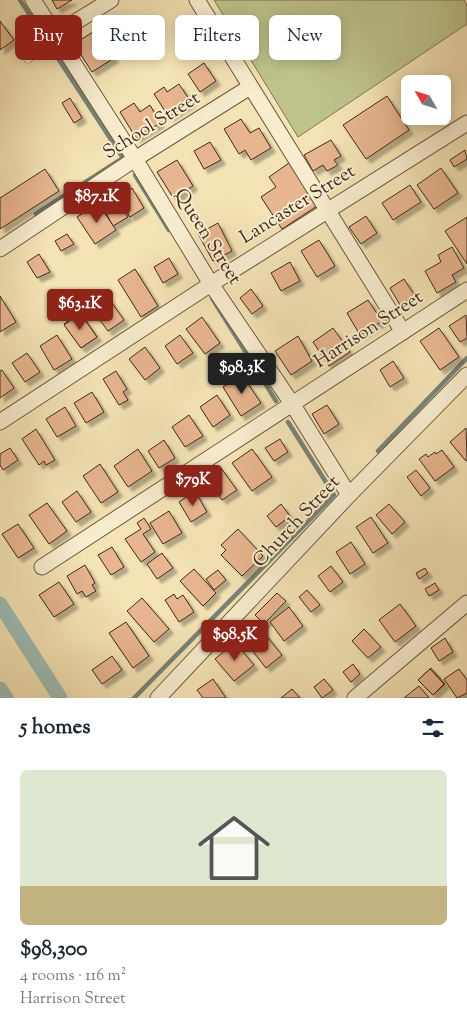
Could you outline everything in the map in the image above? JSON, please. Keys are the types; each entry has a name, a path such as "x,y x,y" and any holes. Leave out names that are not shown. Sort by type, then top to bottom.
{"street":[{"name":"Queen Street","path":"33,0 41,15"},
{"path":"82,18 111,0"},
{"path":"197,0 403,332"},
{"name":"Queen Street","path":"69,60 135,159 211,284 350,494"},
{"name":"School Street","path":"0,249 135,159 250,87"},
{"name":"Lancaster Street","path":"0,422 328,209 467,123"},
{"name":"Harrison Street","path":"42,567 467,290"},
{"name":"Church Street","path":"158,698 350,494 467,375"},
{"path":"355,698 467,604"}],"green space":[{"path":"214,0 464,0 467,6 467,24 298,137 251,60 259,60 259,15 223,15"}],"building":[{"path":"52,0 72,0 57,9"},
{"path":"0,21 14,40 0,50"},
{"path":"92,33 92,60 111,60 92,72 82,56 82,39"},
{"path":"204,63 216,81 200,92 188,74"},
{"path":"179,84 191,102 169,117 154,94 164,87 167,92"},
{"path":"387,96 401,118 401,125 406,125 409,130 366,159 343,125"},
{"path":"70,98 82,118 74,123 62,103"},
{"path":"134,103 140,112 150,105 160,123 136,138 120,112"},
{"path":"241,119 250,133 259,128 271,148 251,160 245,150 239,154 224,129"},
{"path":"331,140 341,156 334,160 338,165 327,171 323,165 313,171 304,155"},
{"path":"210,142 221,160 204,169 194,151"},
{"path":"465,150 467,159 454,167 450,160"},
{"path":"177,160 193,186 174,199 157,172"},
{"path":"289,163 317,206 282,229 261,197 276,187 269,177"},
{"path":"441,168 458,193 434,209 417,185"},
{"path":"45,169 59,191 0,229 0,198"},
{"path":"410,185 421,202 393,220 382,203"},
{"path":"132,188 144,208 130,217 118,197"},
{"path":"116,197 128,217 113,226 102,206"},
{"path":"100,206 116,230 95,244 77,217 91,208 93,211"},
{"path":"366,216 377,233 361,244 349,227"},
{"path":"467,217 467,264 445,231"},
{"path":"218,223 232,251 213,261 198,234"},
{"path":"67,234 74,244 61,251 55,241"},
{"path":"319,240 335,266 317,277 301,251"},
{"path":"452,247 464,268 452,275 456,282 437,293 425,271 441,262 438,255"},
{"path":"39,254 50,272 37,278 27,262"},
{"path":"169,258 178,274 163,283 154,267"},
{"path":"290,262 300,281 281,291 271,273"},
{"path":"135,269 158,306 141,317 118,280"},
{"path":"404,279 415,296 400,305 390,288"},
{"path":"251,289 263,306 252,314 240,298"},
{"path":"105,293 124,320 108,331 88,304"},
{"path":"0,296 16,322 0,332"},
{"path":"368,300 382,321 360,335 347,313"},
{"path":"80,312 97,337 81,348 64,324"},
{"path":"80,313 97,337 81,348 64,325"},
{"path":"466,315 467,338 460,342 449,326"},
{"path":"202,317 220,343 205,354 186,329"},
{"path":"333,328 350,352 329,366 313,342"},
{"path":"439,328 459,357 440,370 420,341"},
{"path":"57,335 72,359 54,370 40,346"},
{"path":"180,335 193,353 177,364 165,346"},
{"path":"298,336 312,361 291,375 275,351"},
{"path":"145,347 160,368 145,380 129,359"},
{"path":"27,353 40,372 25,382 12,363"},
{"path":"393,361 404,378 390,387 380,370"},
{"path":"2,370 14,388 0,398 0,371"},
{"path":"116,371 127,389 123,392 128,400 119,405 103,379"},
{"path":"242,375 261,403 241,416 223,387"},
{"path":"92,392 104,412 86,423 74,403"},
{"path":"217,395 230,415 213,427 200,407"},
{"path":"327,405 339,424 324,434 312,414"},
{"path":"65,407 76,426 57,437 46,419"},
{"path":"189,415 203,436 185,447 172,427"},
{"path":"466,428 467,459 466,461 450,442"},
{"path":"36,429 55,460 46,465 44,461 39,465 22,439"},
{"path":"280,439 288,452 274,461 265,448"},
{"path":"164,440 175,458 159,468 148,451"},
{"path":"10,448 18,460 3,470 0,465 0,454"},
{"path":"138,449 152,471 128,487 114,466"},
{"path":"252,449 272,477 252,491 232,463"},
{"path":"442,450 454,467 435,481 419,459 426,454 428,457"},
{"path":"100,464 118,492 101,503 83,476"},
{"path":"221,468 237,490 222,500 206,479"},
{"path":"416,470 430,488 421,496 407,477"},
{"path":"77,491 91,512 76,522 62,502"},
{"path":"195,491 207,512 191,522 179,502"},
{"path":"47,503 67,531 49,544 29,515"},
{"path":"281,504 290,516 276,527 267,516"},
{"path":"389,504 405,522 392,534 376,515"},
{"path":"169,511 182,533 163,544 150,523"},
{"path":"371,517 388,543 373,553 356,527"},
{"path":"144,518 151,529 143,534 155,552 141,562 125,539 141,529 137,523"},
{"path":"18,524 34,548 18,558 2,534"},
{"path":"238,529 263,556 242,576 221,555 226,550 221,545"},
{"path":"351,542 365,564 350,574 336,552"},
{"path":"112,547 124,567 111,575 98,555"},
{"path":"162,553 173,568 157,579 147,564"},
{"path":"85,565 95,583 92,585 96,591 86,597 82,591 77,594 67,576"},
{"path":"331,566 343,582 330,592 318,576"},
{"path":"425,568 428,573 419,579 416,573"},
{"path":"194,569 216,593 203,606 180,581"},
{"path":"218,570 226,580 214,590 206,579"},
{"path":"59,582 74,604 54,617 39,595"},
{"path":"435,583 439,590 429,596 425,589"},
{"path":"307,590 320,605 311,612 299,597"},
{"path":"277,593 286,601 264,624 255,615"},
{"path":"174,594 177,599 183,595 194,612 179,622 165,600"},
{"path":"142,598 169,629 154,642 127,611"},
{"path":"400,604 416,626 395,642 379,620"},
{"path":"289,607 303,626 284,641 270,622"},
{"path":"126,622 149,656 133,668 109,633"},
{"path":"261,629 282,655 266,668 244,640"},
{"path":"364,629 381,647 368,658 352,641"},
{"path":"445,638 453,652 439,661 431,648"},
{"path":"235,642 254,665 234,681 215,659"},
{"path":"112,656 122,670 102,684 92,670"},
{"path":"353,664 360,674 351,682 343,672"},
{"path":"431,668 445,684 433,695 419,679"},
{"path":"430,669 444,684 433,695 418,680"},
{"path":"459,669 467,680 467,693 457,698 444,679"},
{"path":"213,679 226,698 203,698 197,690"},
{"path":"324,679 333,690 322,698 314,687"},
{"path":"419,686 429,698 404,698"},
{"path":"292,689 300,698 281,698"}],"waterway":[{"path":"20,0 123,158 36,214"},
{"path":"135,175 169,230"},
{"path":"212,298 276,401"},
{"path":"378,451 467,358"},
{"path":"134,698 334,495 288,422"},
{"path":"0,604 60,698"},
{"path":"0,689 6,698"}]}
